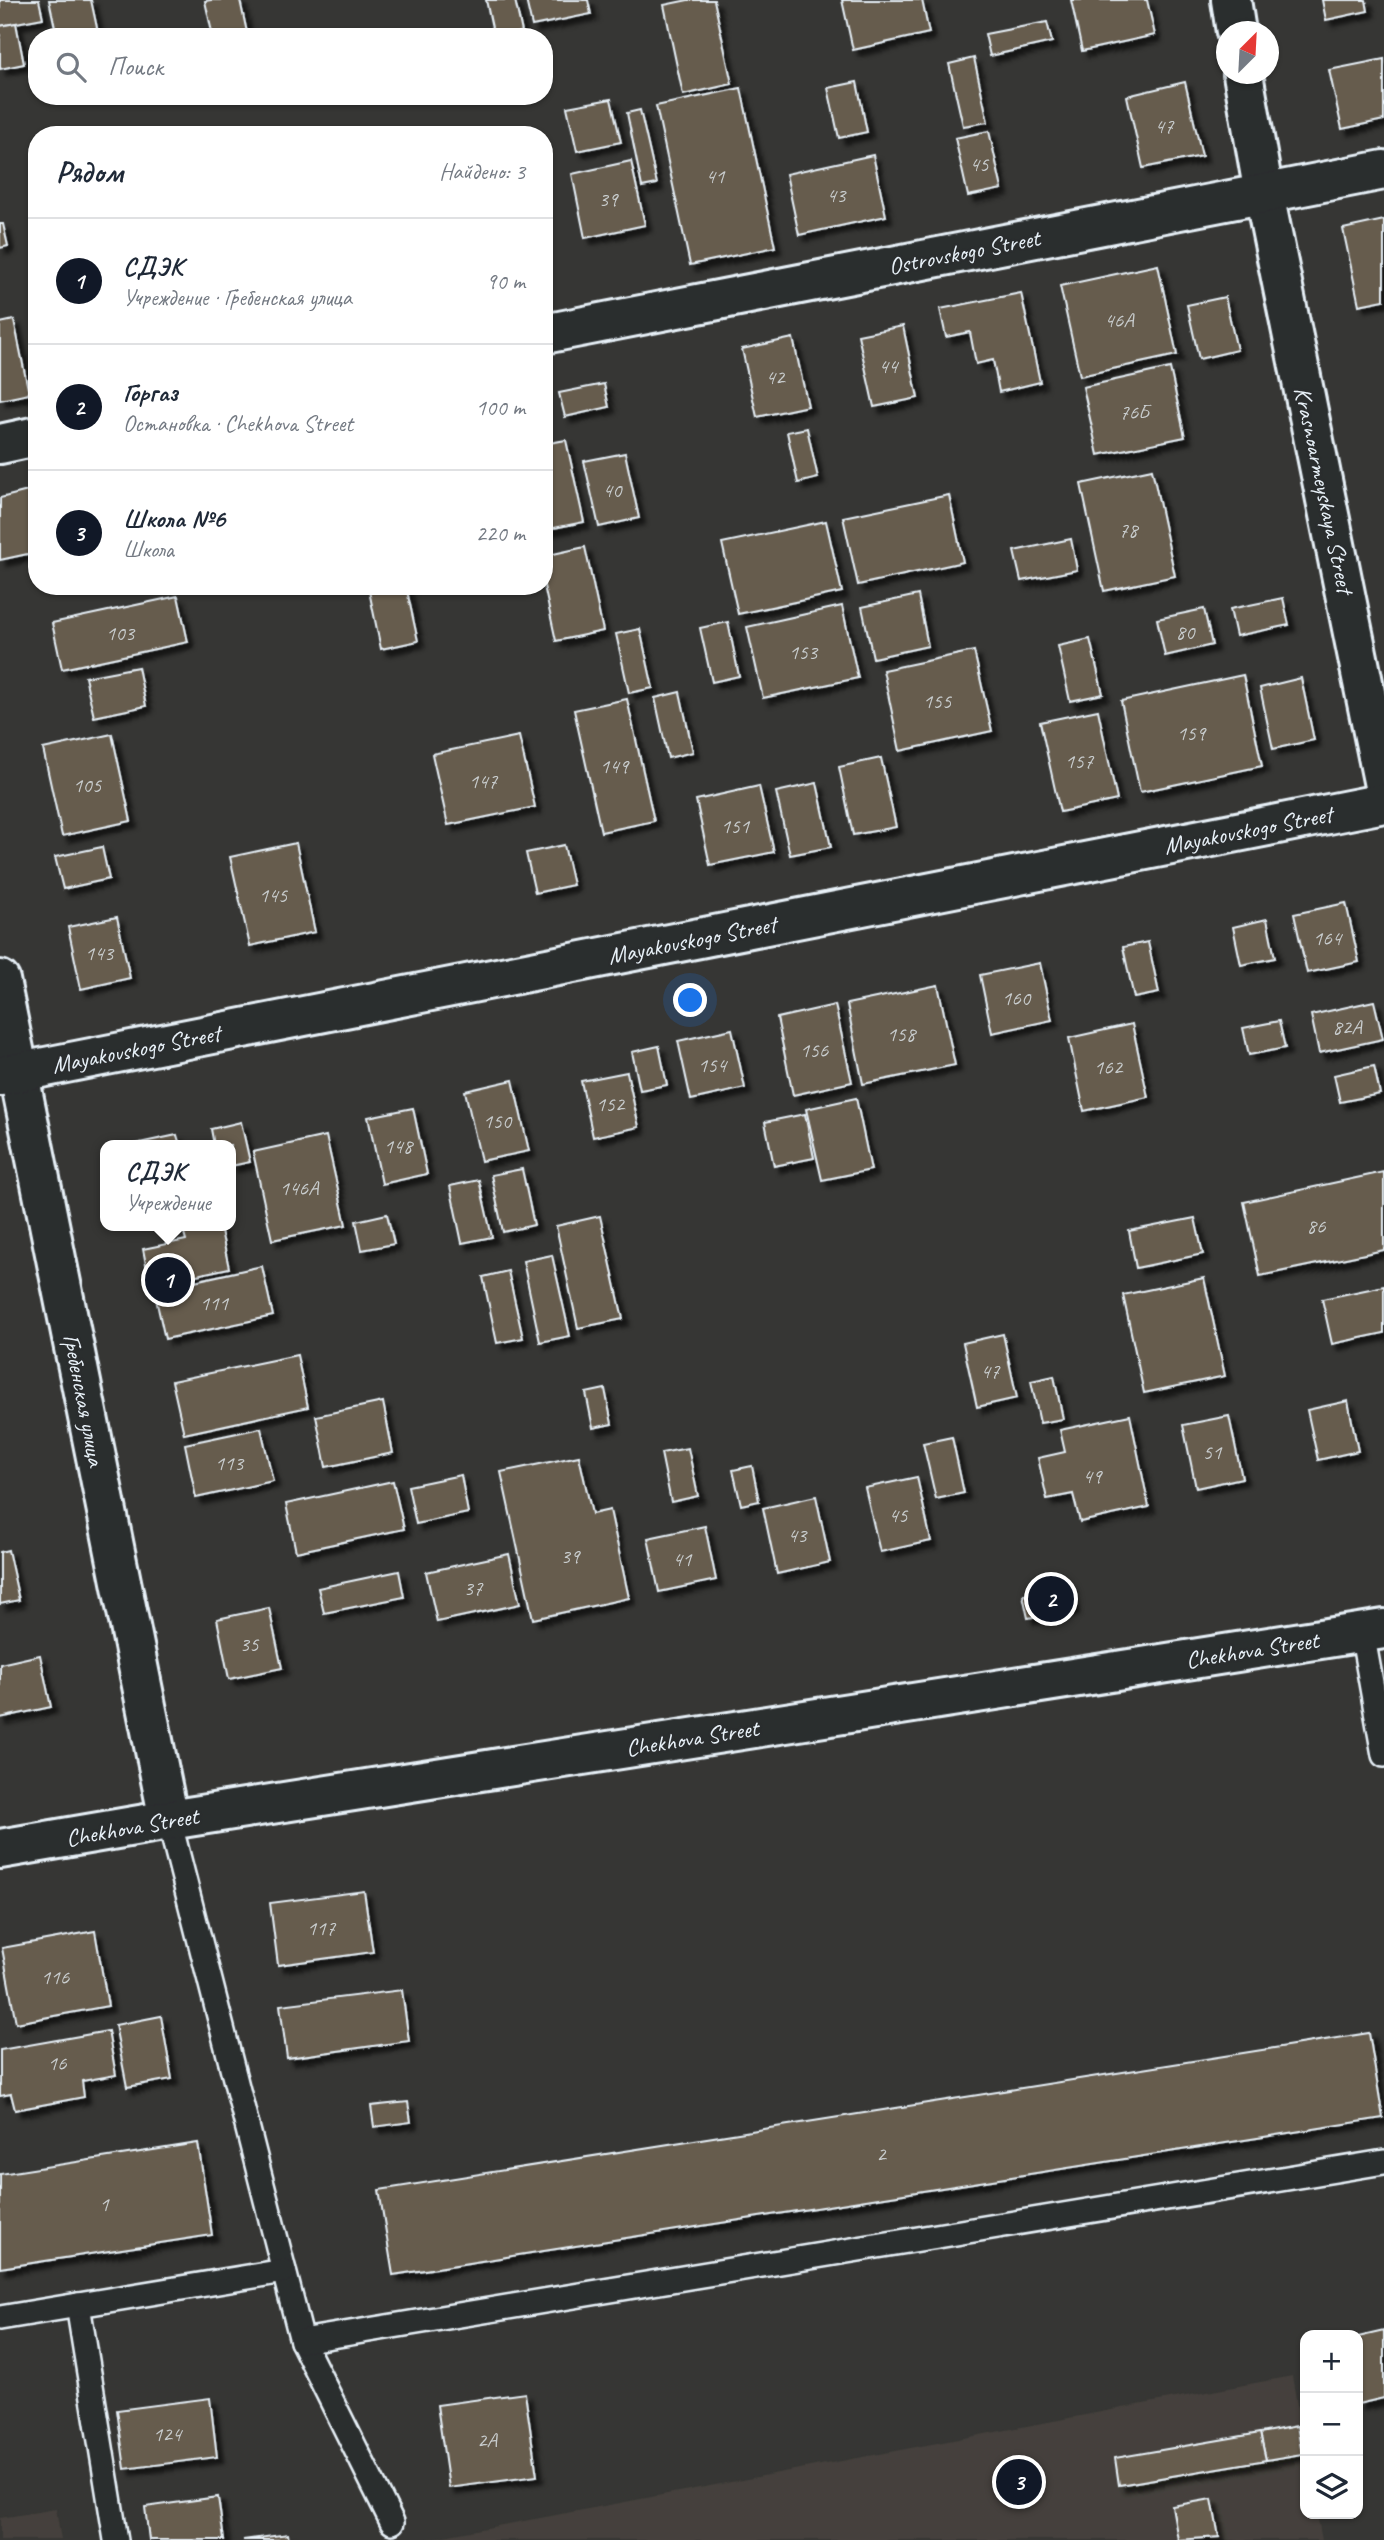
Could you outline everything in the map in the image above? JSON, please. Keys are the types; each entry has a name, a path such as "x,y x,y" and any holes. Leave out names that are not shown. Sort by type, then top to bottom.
{"street":[{"path":"1231,0 1234,21"},
{"name":"Krasnoarmeyskaya Street","path":"1245,84 1264,194 1384,786"},
{"name":"Ostrovskogo Street","path":"553,332 1384,170"},
{"path":"0,444 28,438"},
{"name":"Mayakovskogo Street","path":"9,1074 1384,803"},
{"name":"Гребенская улица","path":"0,980 9,1074 169,1820"},
{"name":"Chekhova Street","path":"0,1849 169,1820 1373,1631"}],"lane":[{"path":"1373,1631 1384,1755"},
{"path":"169,1820 302,2341 392,2522"},
{"path":"302,2341 1384,2162"},
{"path":"0,2318 284,2270"},
{"path":"78,2305 116,2540"}],"shaded area":[{"path":"1292,2376 1300,2422 1300,2519 1318,2519 1322,2540 423,2540"},
{"path":"56,2509 61,2540 0,2540 0,2518"}],"building":[{"path":"0,0 39,0 43,18 0,26"},
{"path":"49,0 91,0 97,28 55,28"},
{"path":"240,0 246,28 211,28 205,1"},
{"path":"486,0 515,0 521,28 492,28"},
{"path":"526,0 588,0 591,14 532,26"},
{"path":"688,0 714,0 732,84 683,95 664,5"},
{"path":"842,0 922,0 929,33 853,50"},
{"path":"1071,0 1147,0 1155,35 1082,51"},
{"path":"1322,0 1366,0 1368,11 1326,20"},
{"path":"1047,22 1052,42 990,56 985,34"},
{"path":"16,23 24,64 0,69 0,26"},
{"path":"974,58 988,122 963,126 949,64"},
{"path":"1384,59 1384,120 1342,129 1329,70"},
{"path":"857,82 867,132 839,138 828,88"},
{"path":"1185,82 1202,156 1143,168 1127,96"},
{"path":"741,88 775,247 690,265 656,106"},
{"path":"611,99 621,142 577,151 567,107"},
{"path":"640,110 657,184 642,187 627,113"},
{"path":"989,131 1002,189 968,196 955,138"},
{"path":"873,155 886,216 799,235 786,174"},
{"path":"631,161 645,225 585,238 572,174"},
{"path":"1384,220 1384,300 1359,305 1343,229"},
{"path":"0,224 3,224 8,246 0,248"},
{"path":"1158,265 1177,355 1080,376 1060,286"},
{"path":"1021,293 1040,382 999,392 993,360 976,364 970,332 946,337 940,309"},
{"path":"1225,297 1237,350 1199,359 1187,305"},
{"path":"14,320 28,394 0,400 0,323"},
{"path":"903,326 918,398 874,407 858,335"},
{"path":"793,338 808,406 757,417 742,349"},
{"path":"1170,368 1185,437 1098,455 1083,387"},
{"path":"604,384 609,407 565,417 559,393"},
{"path":"807,428 818,478 798,483 787,432"},
{"path":"566,440 584,522 553,528 553,442"},
{"path":"625,453 639,518 599,527 584,461"},
{"path":"1152,469 1175,576 1104,591 1081,484"},
{"path":"28,491 28,554 0,560 0,498"},
{"path":"949,495 963,562 858,585 843,517"},
{"path":"826,521 842,592 738,614 722,543"},
{"path":"1071,539 1077,570 1021,581 1014,551"},
{"path":"585,547 603,631 556,641 546,595 553,595 553,554"},
{"path":"370,595 408,595 418,641 381,649"},
{"path":"918,595 928,646 873,658 862,607"},
{"path":"178,596 188,642 62,669 52,623"},
{"path":"1283,598 1289,625 1236,636 1230,609"},
{"path":"842,606 858,678 763,698 747,627"},
{"path":"1204,609 1212,645 1165,656 1157,619"},
{"path":"728,622 739,676 712,682 700,628"},
{"path":"640,629 653,688 629,693 616,634"},
{"path":"1090,639 1103,694 1070,701 1058,646"},
{"path":"974,651 992,731 900,751 883,670"},
{"path":"138,667 146,706 94,717 85,677"},
{"path":"1243,675 1262,766 1140,792 1121,701"},
{"path":"1301,678 1314,740 1273,749 1260,688"},
{"path":"680,692 693,752 668,758 655,698"},
{"path":"627,699 654,821 601,832 574,710"},
{"path":"1098,710 1117,800 1060,812 1040,722"},
{"path":"112,734 131,821 62,836 43,749"},
{"path":"519,736 535,807 448,825 432,754"},
{"path":"881,758 896,827 853,835 839,767"},
{"path":"817,783 831,847 790,855 776,792"},
{"path":"759,786 774,852 710,865 696,800"},
{"path":"296,843 315,932 250,946 230,857"},
{"path":"564,845 573,885 535,893 526,853"},
{"path":"102,847 109,879 63,889 55,857"},
{"path":"1346,903 1359,962 1307,973 1294,914"},
{"path":"117,917 130,978 81,989 68,927"},
{"path":"1267,919 1275,958 1241,965 1233,927"},
{"path":"1148,942 1159,993 1134,998 1123,947"},
{"path":"1040,963 1052,1020 992,1033 980,975"},
{"path":"938,985 955,1065 863,1084 847,1004"},
{"path":"1374,1001 1383,1039 1319,1053 1311,1015"},
{"path":"835,1005 852,1082 793,1095 777,1018"},
{"path":"1279,1021 1285,1048 1249,1055 1243,1028"},
{"path":"1132,1024 1148,1097 1084,1111 1069,1038"},
{"path":"732,1029 745,1088 691,1100 678,1041"},
{"path":"659,1046 667,1085 640,1090 632,1052"},
{"path":"1374,1066 1380,1094 1340,1102 1334,1075"},
{"path":"627,1072 639,1127 593,1137 581,1081"},
{"path":"513,1080 529,1151 481,1161 465,1091"},
{"path":"856,1098 871,1170 822,1180 806,1109"},
{"path":"413,1108 427,1174 382,1184 368,1117"},
{"path":"805,1114 814,1158 774,1166 765,1122"},
{"path":"241,1122 250,1162 236,1165 236,1140 213,1140 211,1129"},
{"path":"177,1135 178,1140 154,1140"},
{"path":"326,1136 346,1225 272,1240 253,1152"},
{"path":"522,1169 534,1225 503,1232 491,1175"},
{"path":"1384,1172 1384,1250 1260,1276 1244,1202"},
{"path":"479,1180 492,1237 462,1243 450,1186"},
{"path":"387,1214 394,1244 362,1250 356,1221"},
{"path":"600,1216 623,1319 578,1328 556,1226"},
{"path":"1195,1218 1203,1254 1136,1268 1129,1231"},
{"path":"183,1231 221,1231 229,1268 150,1285 143,1249 186,1240"},
{"path":"552,1255 570,1336 540,1342 523,1261"},
{"path":"262,1266 273,1316 165,1339 154,1290"},
{"path":"508,1271 523,1338 497,1343 483,1277"},
{"path":"1204,1278 1225,1376 1144,1393 1123,1295"},
{"path":"1384,1286 1384,1333 1332,1344 1322,1299"},
{"path":"1003,1334 1017,1398 977,1407 963,1343"},
{"path":"297,1355 308,1407 184,1434 172,1381"},
{"path":"1054,1376 1063,1419 1040,1423 1031,1381"},
{"path":"605,1389 612,1424 593,1428 586,1393"},
{"path":"1348,1401 1358,1451 1318,1460 1307,1410"},
{"path":"383,1402 393,1453 326,1467 316,1416"},
{"path":"1130,1415 1149,1507 1080,1522 1073,1494 1047,1499 1038,1458 1065,1452 1060,1430"},
{"path":"1229,1416 1242,1478 1196,1488 1183,1425"},
{"path":"261,1428 273,1481 196,1498 185,1444"},
{"path":"952,1437 964,1493 936,1499 923,1443"},
{"path":"688,1448 698,1496 671,1502 661,1453"},
{"path":"579,1456 592,1514 610,1510 629,1598 533,1619 501,1472"},
{"path":"752,1466 759,1501 741,1505 733,1470"},
{"path":"461,1475 468,1513 416,1524 408,1486"},
{"path":"917,1477 931,1541 880,1552 865,1488"},
{"path":"393,1481 404,1529 296,1552 286,1504"},
{"path":"816,1496 830,1562 777,1574 763,1508"},
{"path":"705,1526 716,1580 659,1592 648,1538"},
{"path":"8,1550 19,1600 0,1604 0,1552"},
{"path":"509,1554 520,1604 437,1622 426,1572"},
{"path":"399,1571 404,1597 324,1613 318,1588"},
{"path":"1069,1585 1073,1609 1028,1618 1023,1595"},
{"path":"269,1608 282,1668 229,1679 217,1619"},
{"path":"40,1655 51,1707 0,1718 0,1664"},
{"path":"364,1891 373,1952 278,1965 270,1903"},
{"path":"95,1931 108,2006 16,2023 2,1948"},
{"path":"402,1990 409,2041 287,2058 280,2005"},
{"path":"161,2016 172,2079 127,2087 115,2025"},
{"path":"108,2031 116,2075 82,2081 84,2097 15,2110 11,2094 0,2096 0,2050"},
{"path":"1369,2033 1383,2118 393,2275 379,2190"},
{"path":"408,2102 411,2122 374,2127 371,2106"},
{"path":"198,2143 212,2235 0,2268 0,2174"},
{"path":"1384,2331 1384,2398 1363,2403 1363,2393 1363,2336"},
{"path":"525,2393 537,2476 449,2488 437,2405"},
{"path":"210,2398 217,2457 125,2469 117,2410"},
{"path":"1297,2426 1300,2454 1266,2460 1260,2433"},
{"path":"1260,2433 1266,2460 1119,2485 1115,2458"},
{"path":"218,2497 224,2540 149,2540 145,2507"},
{"path":"1212,2499 1219,2537 1178,2540 1172,2506"},
{"path":"288,2534 289,2540 243,2540"}],"place":[{"name":"СДЭК","path":"168,1280"},
{"name":"Горгаз","path":"1051,1599"},
{"name":"Школа №6","path":"1019,2482"}]}
